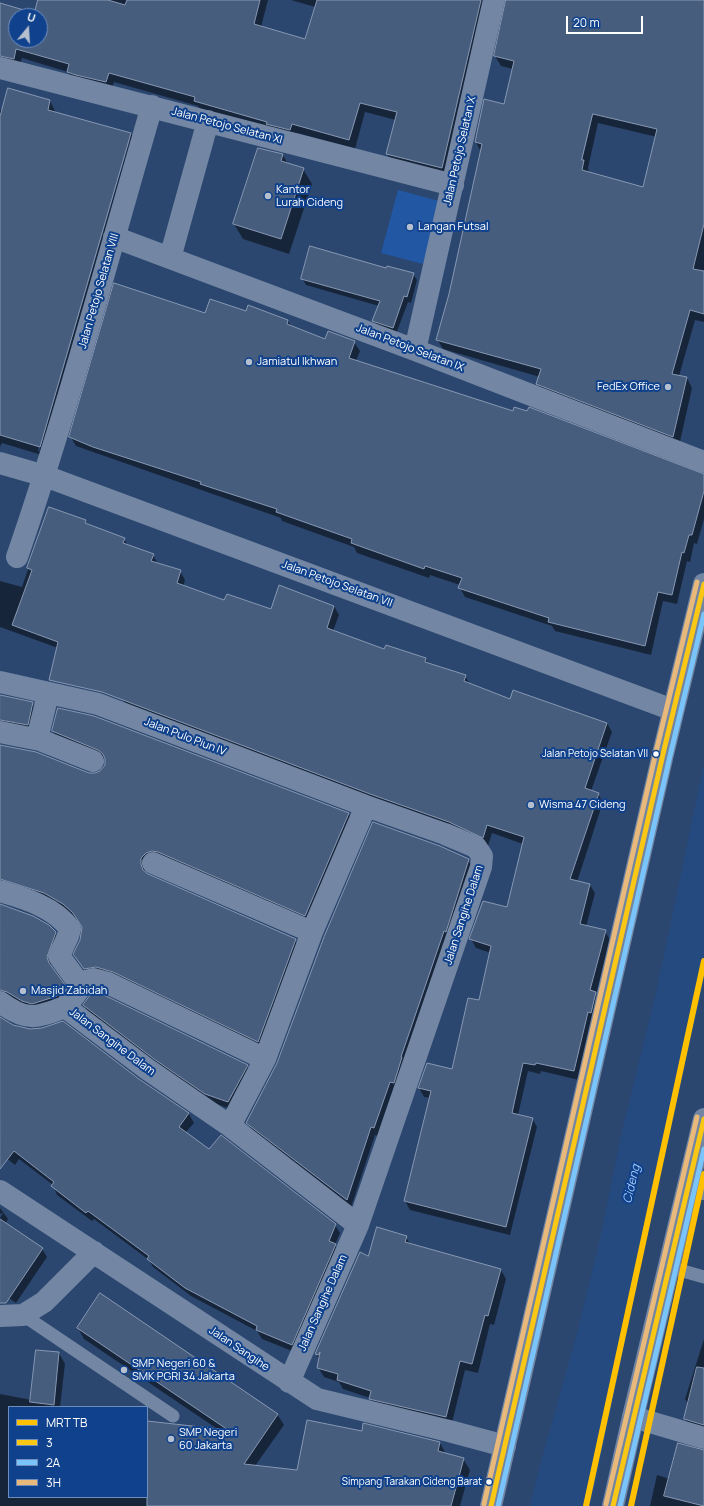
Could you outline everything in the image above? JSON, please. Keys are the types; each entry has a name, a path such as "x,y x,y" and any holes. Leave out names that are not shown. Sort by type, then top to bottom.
{"main road":[{"path":"491,1506 673,710 704,584"},
{"path":"613,1506 669,1267 697,1178 704,1119"}],"street":[{"name":"Jalan Petojo Selatan X","path":"415,350 494,0"},
{"name":"Jalan Petojo Selatan XI","path":"0,68 152,106 453,185"},
{"name":"Jalan Petojo Selatan VIII","path":"17,557 45,476 75,377 152,106"},
{"path":"170,258 208,121"},
{"name":"Jalan Petojo Selatan IX","path":"114,237 415,350 704,462"},
{"name":"Jalan Petojo Selatan VII","path":"0,463 45,476 673,710"},
{"name":"Jalan Pulo Piun IV","path":"0,682 98,704 366,806"},
{"path":"37,739 48,694"},
{"path":"0,732 37,739 93,761"},
{"path":"230,1126 265,1059 312,932 366,806"},
{"name":"Jalan Sangihe Dalam","path":"289,1382 358,1225 481,867 482,856 476,847 446,834 366,806"},
{"path":"153,863 312,932"},
{"path":"0,891 42,906 64,920 70,929 59,956 81,986 86,981 93,979 108,983 265,1059"},
{"name":"Jalan Sangihe Dalam","path":"81,986 65,1007 147,1069 230,1126 358,1225"},
{"path":"0,1002 10,1009 28,1017 65,1007"},
{"name":"Jalan Sangihe","path":"0,1191 317,1399 505,1446"},
{"path":"0,1316 23,1315 44,1302 94,1252"},
{"path":"633,1417 704,1438"}],"lane":[{"path":"669,1267 704,1277"},
{"path":"23,1315 173,1416"}],"shaded area":[{"name":"Langan Futsal","path":"398,190 439,201 423,264 381,253"}],"water":[{"name":"Cideng","path":"704,764 704,982 642,1260 596,1485 590,1506 530,1506 577,1333 599,1243 623,1127 656,993"}],"building":[{"path":"38,0 108,0 125,5 127,0 260,0 254,24 305,39 317,0 481,0 442,168 386,154 397,112 360,103 349,140 292,124 290,130 266,124 267,122 194,101 195,97 109,73 106,82 76,75 67,72 69,64 16,49 14,59 0,56 0,3 17,8 8,8 8,48 48,48 48,8 36,8"},
{"path":"506,0 704,0 704,224 693,269 704,271 704,314 690,310 672,374 687,377 673,437 536,384 541,369 436,340 449,294 482,144 475,142 484,99 504,104 514,61 494,56","holes":["593,114 657,129 643,187 582,170 584,160 582,160"]},
{"path":"8,88 50,100 48,110 131,133 40,447 0,435 0,117"},
{"name":"Kantor Lurah Cideng","path":"258,148 283,154 281,161 304,168 281,239 233,224"},
{"path":"310,246 386,268 387,266 414,273 407,297 404,296 393,328 372,321 380,301 301,279"},
{"path":"114,283 205,313 210,299 246,311 248,305 288,320 287,324 325,339 328,331 355,341 349,358 513,411 514,407 527,411 529,407 704,474 704,491 692,535 689,535 684,553 682,552 672,595 658,592 645,646 548,622 549,618 458,588 462,578 425,566 424,569 351,543 352,539 276,512 277,509 200,484 201,482 93,447 69,437"},
{"path":"49,507 86,520 85,523 125,538 123,543 154,554 151,561 181,570 177,583 224,600 227,594 271,609 279,585 334,606 327,628 384,649 386,645 426,658 425,662 466,675 464,681 510,699 513,690 607,723 585,788 599,793 570,879 590,884 580,924 606,930 590,990 596,992 591,1013 588,1012 574,1071 536,1063 535,1065 523,1063 512,1113 533,1118 506,1227 404,1201 431,1091 418,1088 427,1063 452,1069 468,998 479,1000 491,946 469,939 483,901 507,907 524,837 487,825 483,838 449,822 370,794 102,692 49,680 58,642 12,625 32,570 27,568"},
{"path":"0,695 33,702 28,725 0,720"},
{"path":"58,708 94,716 349,813 305,916 158,852 152,851 146,853 141,858 143,870 148,874 296,939 258,1042 113,972 96,967 84,969 73,954 80,940 82,927 73,913 63,904 44,893 0,879 0,745 36,752 89,773 100,771 105,765 103,754 98,750 52,731"},
{"path":"373,822 440,846 469,859 446,932 444,931 401,1057 394,1083 390,1082 374,1128 371,1127 347,1200 246,1123 277,1063 324,937"},
{"path":"0,904 33,916 49,925 56,932 47,957 49,963 66,986 57,996 32,1004 22,1001 7,992 0,990"},
{"path":"93,992 104,995 248,1065 228,1102 205,1094 154,1059 83,1005"},
{"path":"0,1017 13,1025 30,1029 42,1028 63,1021 139,1079 189,1113 179,1127 209,1149 221,1135 336,1224 329,1241 336,1244 292,1345 256,1330 257,1326 185,1288 147,1259 149,1256 88,1211 86,1213 51,1186 54,1182 14,1151 0,1169"},
{"path":"0,1219 43,1248 6,1303 0,1303"},
{"path":"377,1227 407,1236 405,1242 501,1269 488,1316 485,1315 472,1364 460,1361 446,1417 369,1399 371,1391 337,1380 338,1374 317,1368 320,1352 318,1355 315,1354 360,1252 368,1256"},
{"path":"100,1293 278,1414 244,1464 297,1470 307,1420 362,1431 363,1423 440,1442 438,1451 464,1458 451,1506 147,1506 148,1421 228,1430 77,1328"},
{"path":"36,1350 59,1352 54,1405 30,1402"},
{"path":"697,1367 704,1368 704,1425 684,1419"},
{"path":"678,1443 704,1450 704,1506 664,1496"}],"metro line":[{"name":"TB","path":"586,1506 704,961"},
{"name":"TB","path":"631,1506 704,1174"}],"transit line":[{"name":"3H","path":"484,1504 656,752 697,582"},
{"name":"3","path":"491,1506 663,754 704,584"},
{"name":"2A","path":"498,1506 704,614"},
{"name":"3H","path":"606,1504 697,1117"},
{"name":"3","path":"613,1506 704,1119"},
{"name":"2A","path":"620,1506 704,1149"}],"place":[{"name":"Kantor Lurah Cideng","path":"268,196"},
{"name":"Langan Futsal","path":"410,227"},
{"name":"Jamiatul Ikhwan","path":"249,362"},
{"name":"FedEx Office","path":"668,387"},
{"name":"Jalan Petojo Selatan VII","path":"656,754"},
{"name":"Wisma 47 Cideng","path":"531,805"},
{"name":"Masjid Zabidah","path":"23,991"},
{"name":"SMP Negeri 60 & SMK PGRI 34 Jakarta","path":"124,1370"},
{"name":"SMP Negeri 60 Jakarta","path":"171,1439"},
{"name":"Simpang Tarakan Cideng Barat","path":"489,1482"}]}
